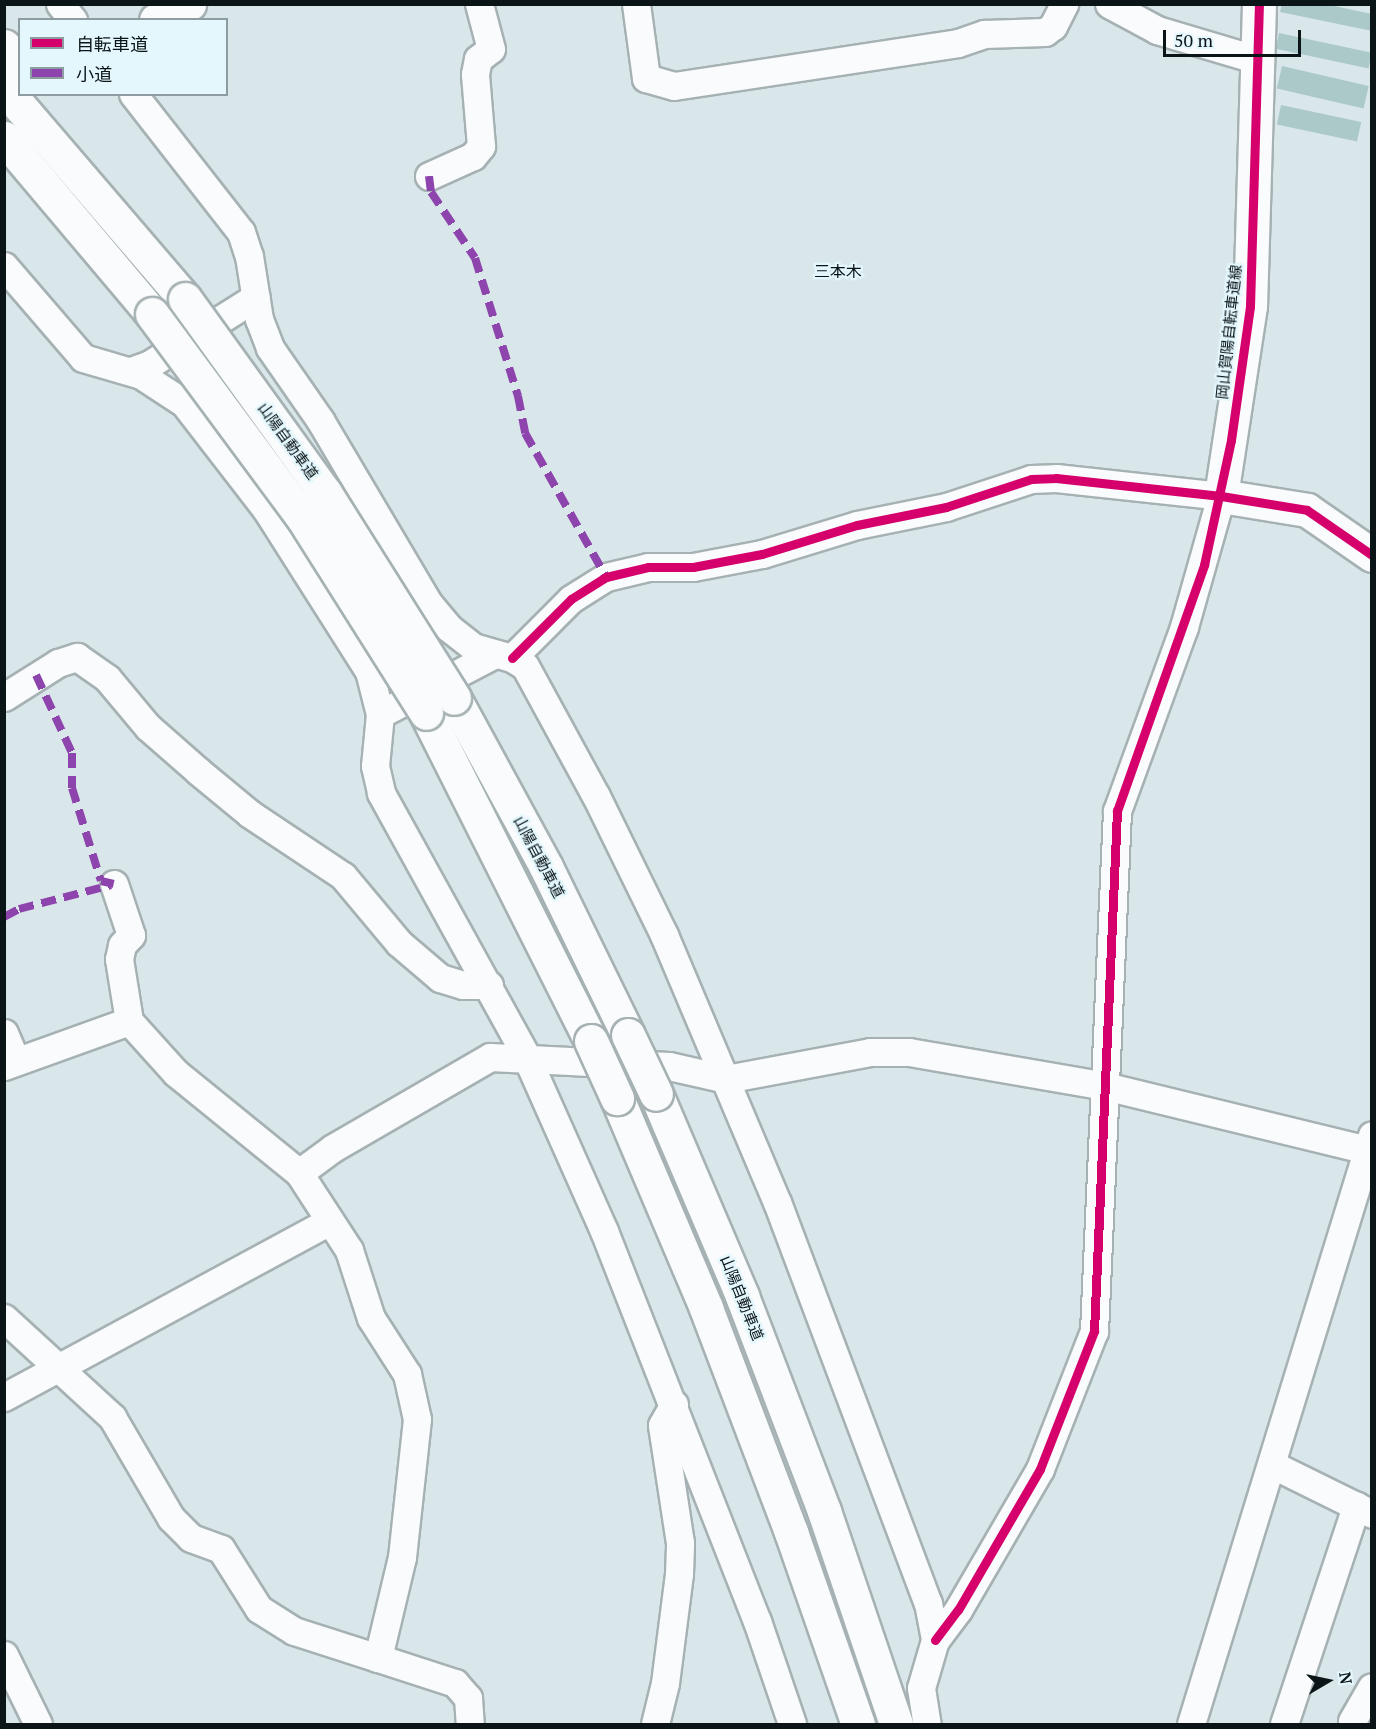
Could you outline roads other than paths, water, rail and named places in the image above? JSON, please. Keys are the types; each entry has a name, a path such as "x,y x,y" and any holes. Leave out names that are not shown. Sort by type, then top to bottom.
{"main road":[{"path":"160,18 189,4"},
{"name":"岡山賀陽自転車道線","path":"1226,497 1250,306 1259,4"},
{"path":"4,46 18,65"},
{"name":"山陽自動車道","path":"4,88 185,299 325,493 440,705 591,1041 706,1308 857,1720"},
{"path":"40,96 185,299"},
{"path":"4,138 148,316"},
{"path":"4,165 50,210 148,316"},
{"name":"山陽自動車道","path":"148,316 244,435 352,593 440,705 546,867 656,1094 742,1296 812,1479 896,1717"},
{"path":"1226,497 1306,510 1371,555"}],"street":[{"path":"60,4 71,18"},
{"path":"429,176 472,156 482,146 475,74 478,59 491,49 478,4"},
{"path":"636,4 646,78 674,87 958,43 992,33 1045,32 1053,26 1064,4"},
{"path":"1109,4 1157,30 1258,60"},
{"path":"135,96 241,232 261,326 270,348 320,420 429,604 461,639 503,656 536,680 596,796 663,935 726,1079 815,1298 928,1603 935,1640"},
{"path":"4,266 83,358 110,369 131,371 165,388 184,403 266,509 369,671 380,714 375,766 381,792 489,985 527,1058 604,1231 674,1404 757,1621 792,1725"},
{"path":"131,371 150,364 256,297"},
{"path":"380,714 503,656 571,599 606,577 648,567 693,567 762,554 857,525 946,507 1030,479 1056,478 1226,497 1185,627 1117,811 1108,1087 1094,1331 1040,1469 958,1610 935,1640 921,1688 896,1717"},
{"path":"7,689 58,663 77,657 107,678 147,727 250,814 343,876 399,943 440,978 463,985 489,985"},
{"path":"114,884 130,935 122,945 119,959 129,1021 176,1072 299,1173 328,1222 349,1250 371,1318 407,1374 417,1419 402,1557 378,1658"},
{"path":"4,1033 10,1063 129,1021"},
{"path":"299,1173 343,1142 490,1057 669,1066 726,1079 870,1052 909,1052 1108,1087 1368,1152 1198,1723"},
{"path":"4,1397 328,1222"},
{"path":"4,1318 112,1418 180,1530 221,1549 259,1610 294,1631 455,1683 468,1698 470,1725"},
{"path":"655,1725 665,1683 679,1574 680,1543 662,1425 674,1404"},
{"path":"1273,1466 1364,1510 1284,1725"},
{"path":"4,1655 38,1725"},
{"path":"1352,1721 1371,1687"},
{"path":"921,1688 927,1725"}],"district":[{"name":"三本木","path":"838,271"}]}
